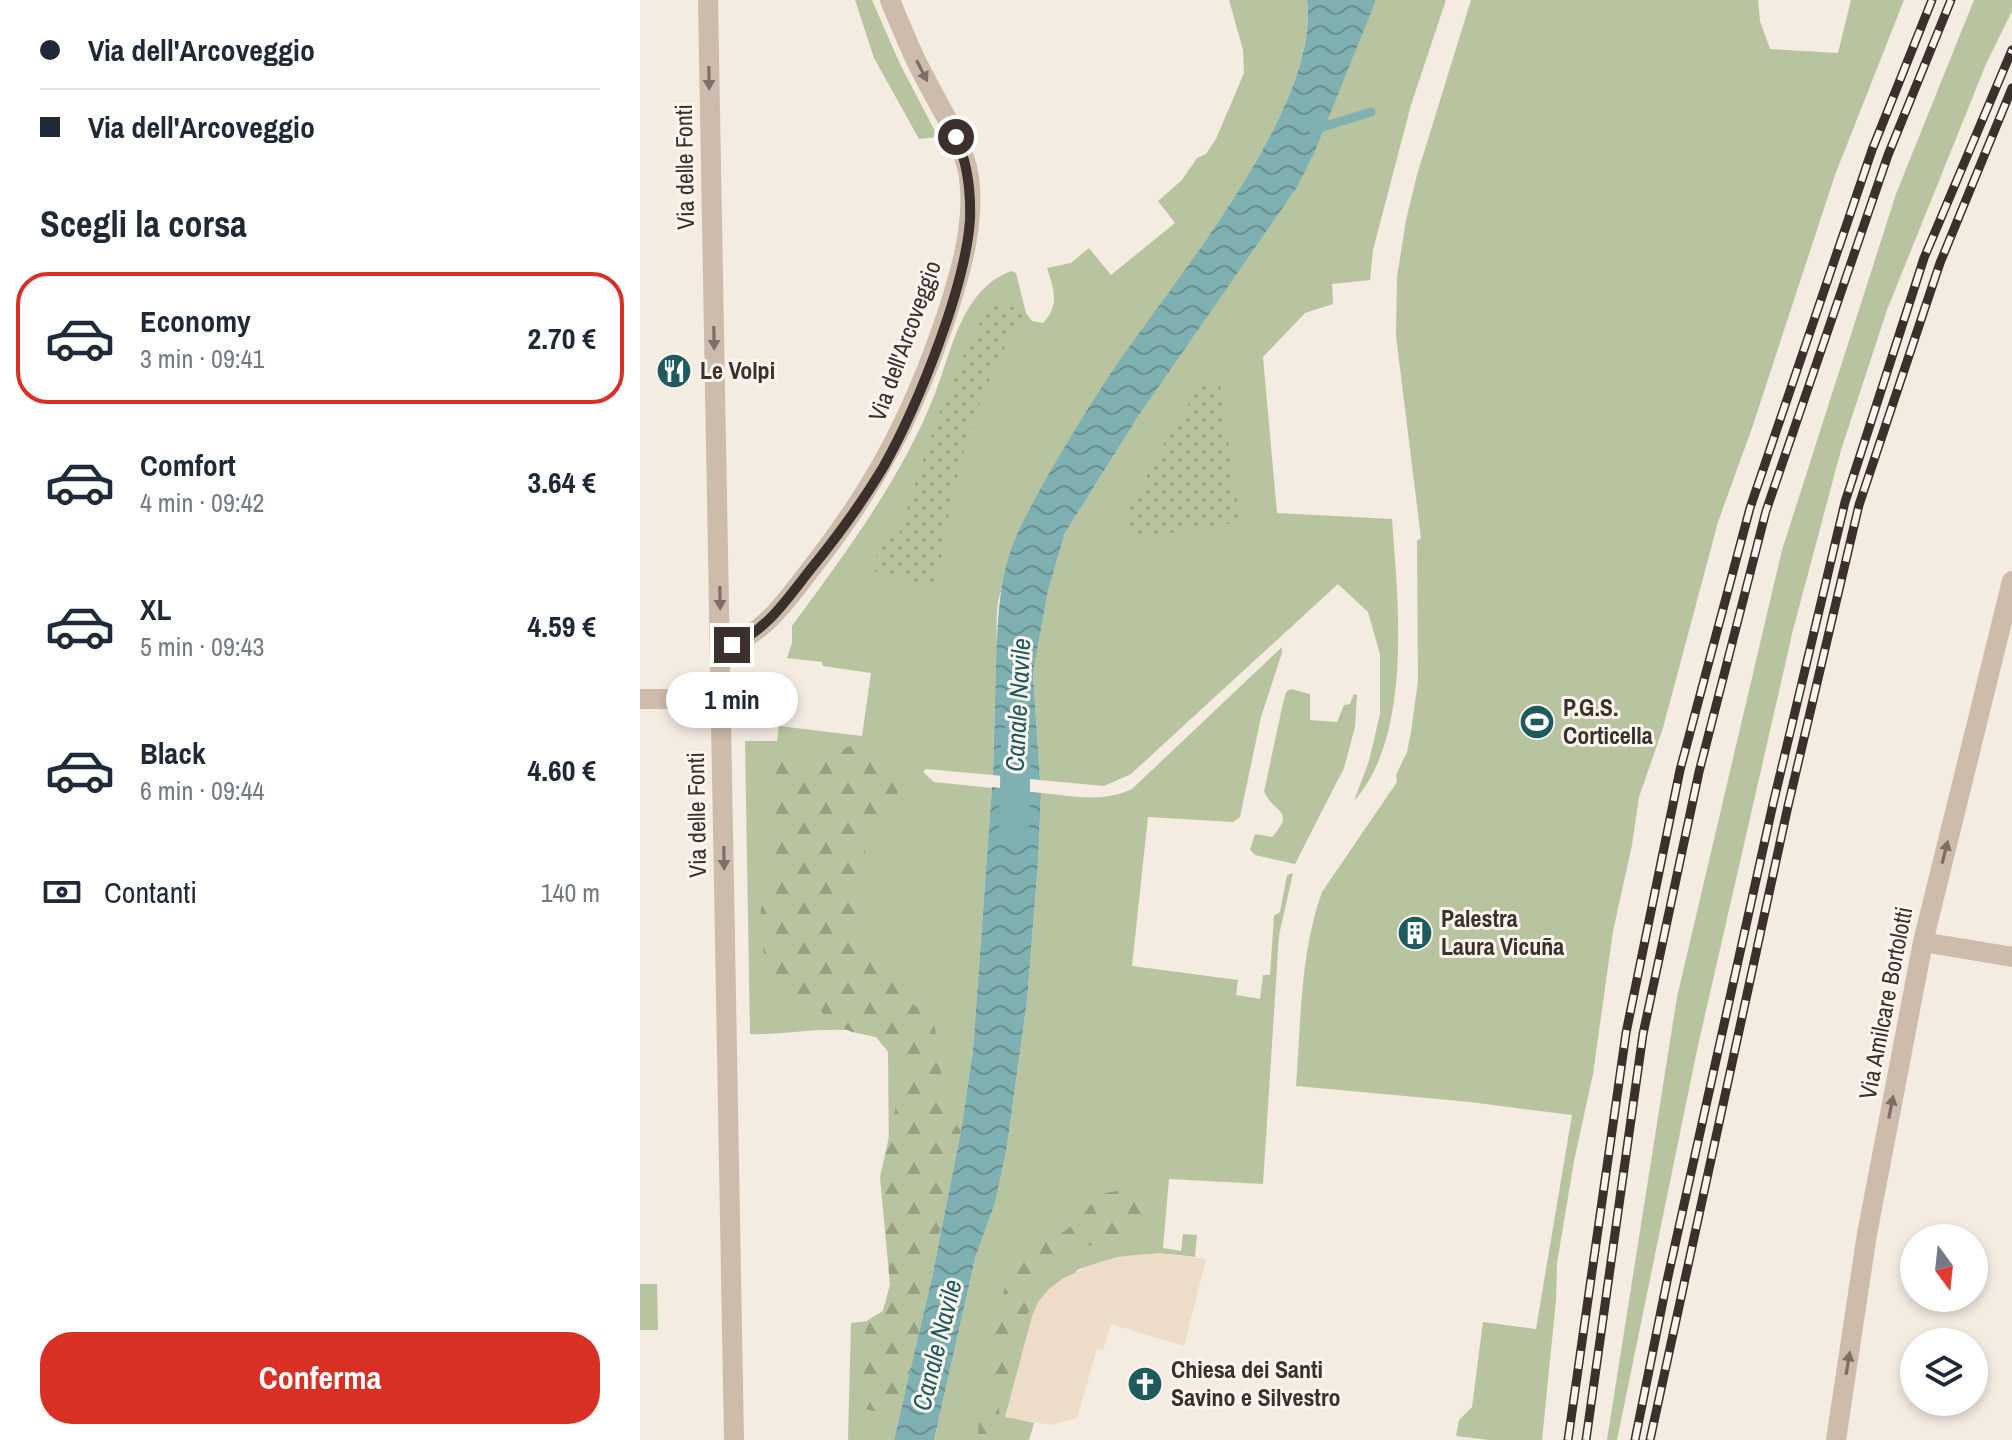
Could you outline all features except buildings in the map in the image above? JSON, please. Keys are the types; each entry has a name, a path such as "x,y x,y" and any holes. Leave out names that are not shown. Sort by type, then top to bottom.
{"street":[{"name":"Via delle Fonti","path":"708,0 733,1439"},
{"name":"Via dell'Arcoveggio","path":"721,649 745,640 771,618 836,538 871,486 915,401 963,261 970,221 966,164 890,0"},
{"name":"Via Amilcare Bortolotti","path":"1836,1440 1867,1234 1923,942 2012,581"},
{"path":"640,699 721,699"},
{"path":"1923,942 2012,957"}],"green space":[{"path":"855,0 872,0 900,64 938,137 919,139 874,58"},
{"path":"1229,0 1307,0 1305,44 1290,93 1266,144 1235,197 1092,404 1048,484 1023,538 997,607 993,775 926,769 923,772 934,782 992,788 973,1050 961,1131 932,1277 894,1440 848,1440 851,1323 867,1321 883,1311 890,1285 888,1050 874,1036 846,1030 750,1034 745,741 777,741 779,726 862,736 871,673 787,658 792,643 792,626 872,513 907,454 923,423 954,339 970,306 981,292 994,280 1011,271 1016,273 1026,313 1032,321 1043,323 1054,303 1047,268 1071,263 1089,248 1111,275 1175,223 1158,201 1182,180 1197,158 1206,154 1216,139 1244,73 1243,50"},
{"path":"1376,0 1446,0 1411,105 1373,250 1370,280 1332,284 1333,304 1305,313 1263,357 1277,513 1392,519 1397,588 1397,666 1394,704 1386,741 1373,773 1354,801 1369,761 1380,714 1380,654 1368,612 1338,584 1131,774 1104,786 1040,780 1033,673 1048,591 1065,533 1139,415 1348,63"},
{"path":"1471,0 1758,0 1760,21 1770,49 1838,53 1851,0 1904,0 1835,175 1718,522 1663,728 1639,797 1613,931 1593,1074 1557,1263 1542,1440 1489,1440 1456,1436 1459,1420 1472,1407 1483,1322 1536,1329 1572,1115 1296,1086 1305,963 1322,892 1397,782 1396,775 1407,752 1411,732 1418,681 1417,541 1421,538 1396,336 1397,277 1417,175"},
{"path":"1974,0 2012,0 2012,11 1986,64 1887,310 1841,450 1793,630 1697,1050 1617,1440 1607,1440 1677,997 1782,550 1896,194"},
{"path":"994,299 1025,313 1006,344 977,411 956,481 936,588 870,570 890,531 899,535 951,384"},
{"path":"1220,384 1240,522 1137,538 1126,535 1124,519 1199,387"},
{"path":"1282,647 1261,717 1240,817 1233,822 1148,817 1132,966 1238,980 1236,995 1260,999 1263,975 1270,975 1274,916 1280,912 1287,875 1293,873 1279,935 1263,1184 1169,1179 1163,1248 1181,1251 1183,1234 1197,1235 1195,1257 1135,1255 1077,1270 1005,1416 1034,1423 1029,1440 934,1440 976,1255 1007,1146 1027,1001 1041,793 1099,797 1132,789"},
{"path":"1291,689 1310,694 1310,720 1337,722 1344,705 1350,704 1354,694 1357,695 1355,727 1344,768 1295,864 1255,855 1250,850 1255,834 1272,837 1282,822 1281,813 1264,792 1283,703 1286,692"},
{"path":"870,738 892,763 901,781 894,804 867,838 859,897 859,940 895,972 913,1004 934,1021 945,1094 954,1121 961,1131 904,1400 896,1400 886,1414 866,1409 856,1389 867,1321 883,1311 890,1285 880,1177 902,1079 893,1058 876,1037 852,1032 832,1023 816,1006 774,989 763,950 760,919 773,866 763,760 785,752 821,756"},
{"path":"1121,1190 1148,1198 1157,1195 1159,1209 1156,1216 1130,1246 1112,1248 1090,1245 1052,1266 1037,1287 1031,1308 1021,1323 1000,1397 1002,1440 977,1440 980,1414 987,1393 988,1350 1006,1281 1020,1244 1037,1239 1049,1241 1076,1222 1096,1195"},
{"path":"640,1284 657,1284 658,1330 640,1330"}],"shaded area":[{"path":"1160,1253 1206,1259 1184,1346 1111,1324 1103,1350 1097,1349 1077,1418 1052,1425 1005,1417 1032,1316 1049,1289 1062,1279 1094,1264 1117,1257"}],"water":[{"path":"1307,0 1376,0 1315,151 1297,187 1139,415 1065,533 1048,591 1033,673 1040,780 993,775 999,614 1003,580 1012,547 1038,492 1096,396 1235,197 1266,144 1290,93 1305,44"},
{"path":"992,787 1041,793 1027,1001 1007,1146 995,1202 976,1255 934,1440 894,1440 932,1277 961,1131 973,1050"}],"waterway":[{"path":"1313,130 1371,112"},
{"name":"Canale Navile","path":"1014,830 1016,738"}],"railway":[{"path":"1568,1440 1626,1033 1680,770 1750,508 1872,150 1932,0"},
{"path":"1586,1440 1643,1034 1699,772 1766,511 1888,155 1951,0"},
{"path":"1635,1440 1667,1281 1773,804 1845,502 1924,258 2012,50"},
{"path":"1650,1440 1788,806 1859,505 1940,263 2012,88"}],"place":[{"name":"Le Volpi","path":"674,371"},
{"name":"P.G.S. Corticella","path":"1537,722"},
{"name":"Palestra Laura Vicuña","path":"1415,933"},
{"name":"Chiesa dei Santi Savino e Silvestro","path":"1145,1384"}],"route":[{"path":"732,645 745,640 765,625 836,538 885,464 915,401 953,295 968,235 969,179 956,137"}]}
